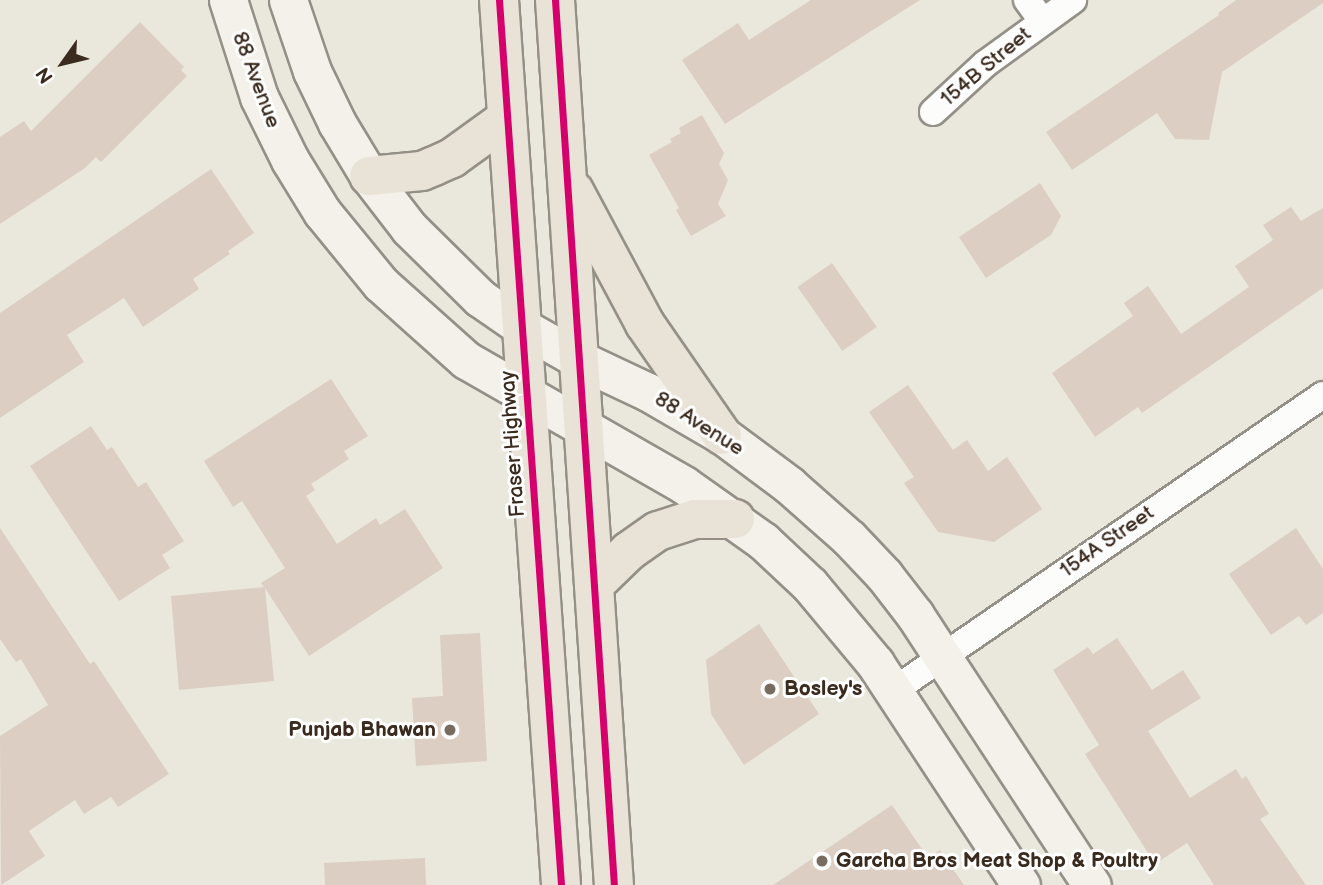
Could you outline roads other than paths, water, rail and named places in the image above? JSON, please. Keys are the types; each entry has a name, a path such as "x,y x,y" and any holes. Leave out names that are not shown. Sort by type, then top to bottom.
{"main road":[{"name":"88 Avenue","path":"228,0 259,97 285,150 322,212 399,304 466,360 684,485 735,519 810,585 893,691 1021,885"},
{"name":"88 Avenue","path":"288,0 312,71 337,123 369,176 409,228 480,298 522,327 580,360 648,391 722,435 789,485 866,556 900,594 1092,885"},
{"name":"Fraser Highway","path":"499,0 561,885"},
{"path":"555,0 585,427 597,671 614,885"},
{"path":"369,176 422,171 452,158 506,119"},
{"path":"568,180 645,324 722,435"},
{"path":"594,585 629,551 653,534 695,519 735,519"}],"street":[{"name":"154B Street","path":"933,111 985,64 1034,11 1073,0"},
{"name":"154A Street","path":"893,691 1323,395"}],"place":[{"name":"Bosley's","path":"770,689"},
{"name":"Punjab Bhawan","path":"450,730"},
{"name":"Garcha Bros Meat Shop & Poultry","path":"822,861"}]}
